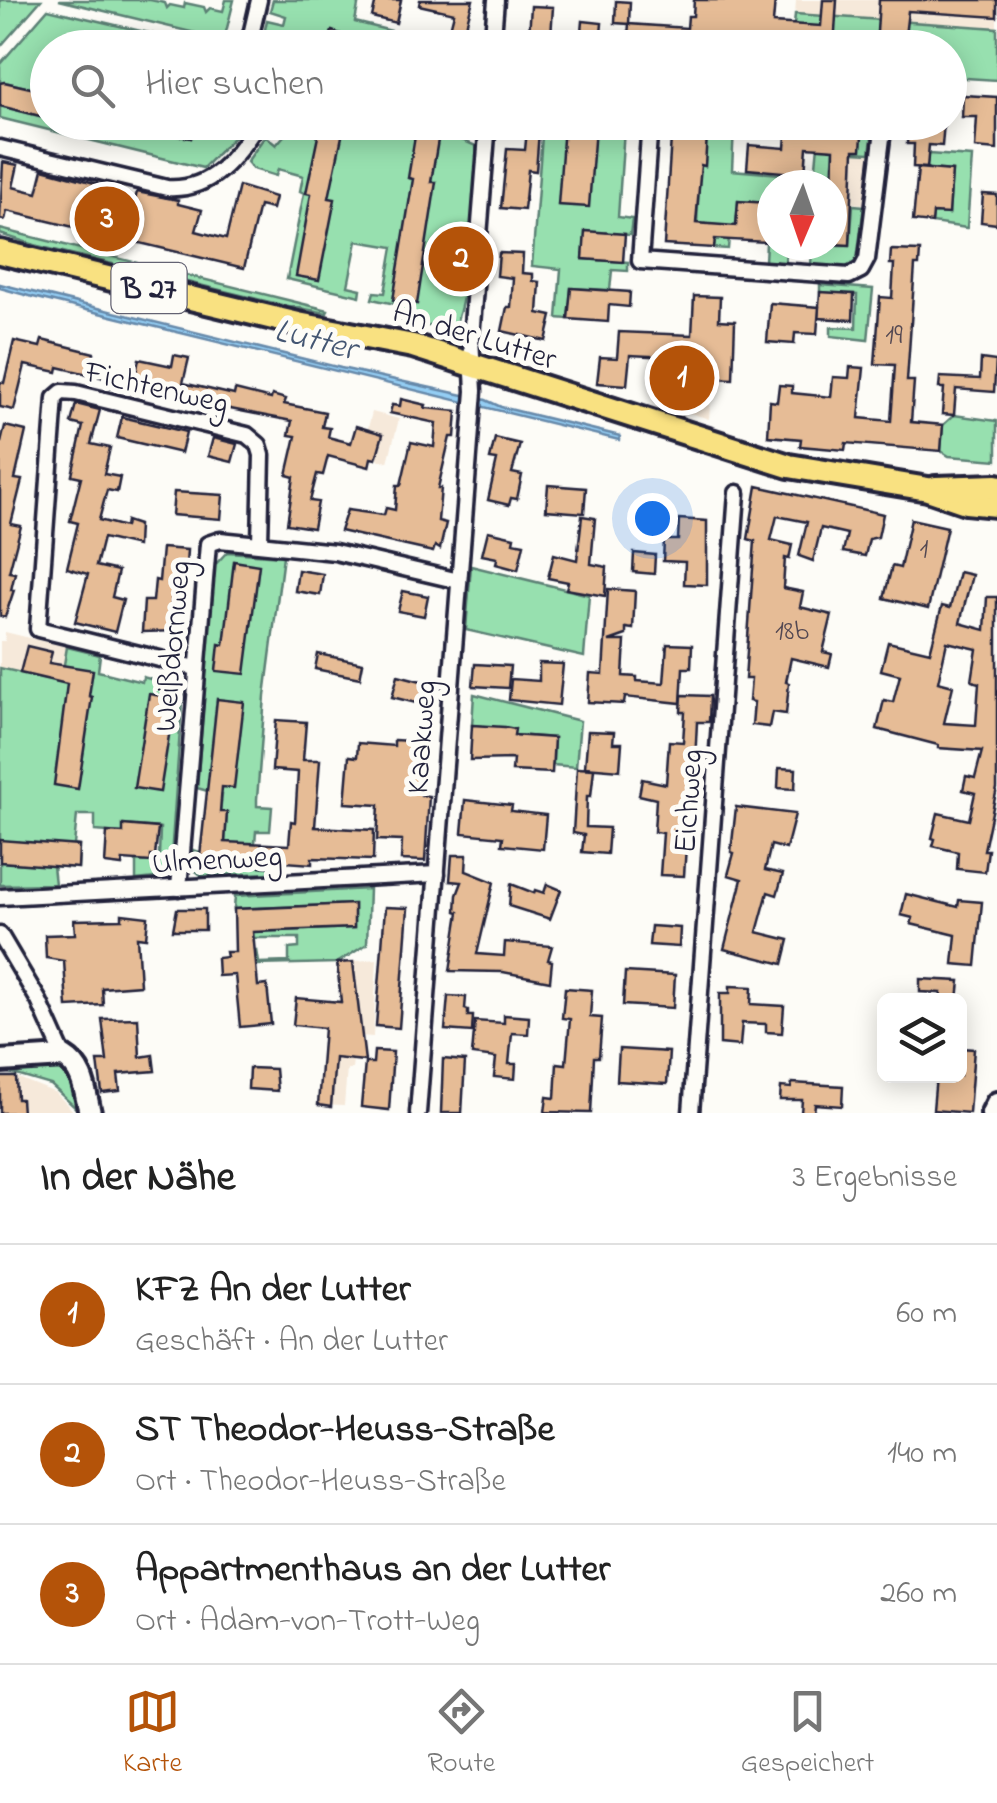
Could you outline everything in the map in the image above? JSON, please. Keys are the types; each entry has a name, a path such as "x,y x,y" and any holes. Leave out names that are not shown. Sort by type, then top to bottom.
{"main road":[{"name":"An der Lutter","path":"0,252 298,324 413,346 789,466 928,489 966,502 997,505"},
{"name":"An der Lutter","path":"928,489 997,486"}],"street":[{"path":"252,30 259,0"},
{"path":"494,30 496,0"},
{"path":"0,148 167,188 188,188 208,181 238,154 247,140"},
{"name":"Kaakweg","path":"418,1113 474,391 471,338 487,140"},
{"path":"649,140 640,261 849,276 861,270 867,259 882,140"},
{"name":"Fichtenweg","path":"196,668 38,630 54,402 62,392 76,392 254,440 262,455 260,543"},
{"name":"Eichweg","path":"691,1113 738,493"},
{"name":"Weißdornweg","path":"179,888 208,544 220,540 336,552 459,581"},
{"name":"Ulmenweg","path":"0,897 437,874"},
{"path":"0,935 40,1001 64,1057 80,1072 90,1113"},
{"path":"0,1061 64,1057"},
{"path":"995,1113 997,1103"}],"shaded area":[{"path":"796,0 997,0 997,28 795,14"},
{"path":"834,151 870,153 864,204 847,203 847,170 833,170"},
{"path":"676,361 691,362 689,393 711,395 709,419 671,407"},
{"path":"372,412 399,419 388,462 361,455"},
{"path":"5,632 67,647 62,682 0,668 0,641 5,641"},
{"path":"377,959 373,1037 346,1035 337,963"},
{"path":"323,1043 345,1045 353,1059 352,1069 347,1069 344,1106 318,1105"},
{"path":"0,1076 16,1077 56,1093 75,1113 0,1113"}],"green space":[{"path":"0,0 41,0 0,47"},
{"path":"59,0 150,0 165,3 167,8 184,8 185,3 204,7 206,12 210,8 223,11 226,0 234,0 226,30 183,30"},
{"path":"273,0 359,0 355,22 387,30 265,30 267,20 284,24 286,16 270,11"},
{"path":"48,9 136,30 30,30 30,88 0,83 0,64"},
{"path":"795,14 997,28 997,80 967,78 967,30 794,30"},
{"path":"0,106 30,114 30,125 0,118"},
{"path":"89,140 231,140 203,168"},
{"path":"262,140 276,145 280,140 462,140 476,146 472,237 455,325 428,326 398,319 400,305 372,299 374,292 385,293 393,247 357,241 348,286 361,289 360,296 287,279 304,193 300,191 303,176 278,169 276,176 253,169 247,162"},
{"path":"542,140 623,140 618,217 632,219 630,235 586,232 583,259 628,262 628,271 612,270 610,290 571,288 568,319 557,318 561,269 532,266"},
{"path":"693,140 733,140 732,170 757,172 757,202 738,201 735,237 729,237 728,249 714,248 716,225 697,223 699,184 685,164 704,166"},
{"path":"818,140 872,140 870,153 834,151 832,170 816,170"},
{"path":"928,154 972,157 967,228 932,223 933,213 949,214 952,171 927,169"},
{"path":"853,205 864,206 857,260 847,268 811,266 811,260 847,260"},
{"path":"0,229 328,310 327,313 282,305 38,246 0,234"},
{"path":"820,285 873,289 868,340 831,336 831,327 856,328 857,295 820,292"},
{"path":"954,415 997,421 997,460 949,456 941,451 943,425"},
{"path":"227,552 283,556 265,696 257,799 257,806 272,807 270,831 256,831 255,843 248,843 246,864 272,867 268,873 202,876 192,868 193,850 200,855 224,857 227,813 220,812 222,795 197,788 214,566"},
{"path":"471,566 589,595 584,657 466,630"},
{"path":"67,647 100,655 98,671 183,688 170,871 156,878 136,880 136,861 151,862 151,856 159,856 160,828 124,825 123,833 95,831 95,815 77,815 74,845 79,846 78,868 53,866 55,884 0,885 0,668 61,682"},
{"path":"474,694 580,721 576,767 553,765 554,738 514,735 514,729 472,725"},
{"path":"369,889 367,944 337,963 256,965 255,950 259,963 289,962 289,949 299,948 299,938 253,938 253,932 354,928 354,904 234,909 235,896"},
{"path":"54,1067 69,1076 80,1112 51,1085 3,1071"}],"water":[{"path":"0,284 486,400 620,436 619,440 29,296 0,288"}],"building":[{"path":"376,0 401,0 396,23 372,17"},
{"path":"420,0 473,0 465,30 450,30 454,13 419,5"},
{"path":"694,0 775,0 773,23 821,26 823,0 837,0 835,30 628,30 629,24 687,28"},
{"path":"879,0 997,0 997,17 908,11 906,30 877,30"},
{"path":"616,1 630,2 629,24 615,23"},
{"path":"531,6 553,7 551,30 529,30"},
{"path":"583,21 602,23 601,30 582,30"},
{"path":"0,83 30,88 30,114 0,106"},
{"path":"967,95 997,97 997,150 975,148 977,117 967,117"},
{"path":"317,140 341,140 329,198 335,199 319,280 296,276 311,194 306,193"},
{"path":"414,140 438,140 431,182 436,182 417,304 393,300 413,179 408,178"},
{"path":"526,140 538,140 536,171 528,170 524,210 501,208 507,149 525,150"},
{"path":"563,140 594,140 589,207 558,205"},
{"path":"671,140 707,140 696,223 736,226 738,201 757,202 757,241 715,239 714,248 664,245"},
{"path":"786,140 862,140 861,150 854,150 850,245 847,170 834,170 834,149 807,147 805,170 759,170 747,169 749,145 785,148"},
{"path":"907,140 942,140 942,146 929,145 927,168 913,167 914,144 907,144"},
{"path":"3,162 18,165 13,187 37,193 43,169 113,188 108,210 131,216 137,192 178,200 178,204 202,210 196,231 226,239 239,186 275,197 272,209 259,206 244,268 7,211 5,220 0,219"},
{"path":"918,168 952,171 949,214 933,213 932,223 913,221"},
{"path":"983,194 997,195 997,224 981,222"},
{"path":"585,231 625,234 623,262 583,259"},
{"path":"891,250 920,251 919,265 915,265 907,381 914,381 911,422 943,425 941,451 846,443 845,450 800,446 801,439 768,436 770,401 777,402 779,385 792,386 792,393 831,397 833,377 849,378 850,367 864,368 859,418 891,421 895,365 875,364 880,297 892,298"},
{"path":"499,253 523,254 522,273 533,274 533,281 540,282 538,313 552,316 546,341 502,331 507,307 511,307 513,278 497,276"},
{"path":"571,288 630,292 629,307 609,305 608,322 568,319"},
{"path":"820,292 854,294 853,320 818,318"},
{"path":"694,296 720,297 719,320 735,321 733,379 712,378 711,395 689,394 690,362 630,355 627,385 597,383 600,357 617,358 619,332 692,335"},
{"path":"770,303 819,307 817,334 795,333 794,344 767,342"},
{"path":"42,340 94,353 92,362 136,373 139,359 172,366 174,355 189,358 183,383 234,395 235,390 271,399 272,395 286,399 284,404 325,412 322,427 330,428 328,437 351,443 356,426 383,434 376,459 371,458 369,467 328,456 323,475 317,474 310,501 318,502 313,528 287,524 294,477 287,475 296,436 289,435 292,421 220,407 219,413 194,407 195,401 157,392 159,382 135,376 131,392 107,387 109,379 58,367 57,372 25,365 14,410 0,407 0,382 4,383 14,341 40,347"},
{"path":"981,359 996,361 994,392 956,389 954,415 942,414 944,388 939,388 940,377 980,379"},
{"path":"401,399 426,405 425,408 457,411 455,437 450,437 438,488 438,521 446,523 440,549 435,546 433,552 340,531 347,510 384,515 386,508 395,510 397,485 401,485 411,442 434,447 436,423 390,413 392,405 400,406"},
{"path":"76,404 100,410 91,444 110,448 104,474 120,477 117,492 107,490 99,520 125,527 126,521 138,525 137,546 103,538 96,566 118,571 112,597 123,600 115,632 75,622 88,574 67,568 78,523 70,521 81,477 72,475 83,426 71,423"},
{"path":"122,417 186,432 181,453 117,438"},
{"path":"5,426 26,431 15,479 22,480 11,524 21,526 9,572 15,573 14,590 5,617 0,616 0,447"},
{"path":"213,438 237,444 232,462 208,456"},
{"path":"495,438 520,444 512,473 522,475 517,499 511,498 509,505 488,500 497,460 490,459"},
{"path":"548,485 586,488 584,513 546,510"},
{"path":"757,486 883,514 878,537 869,539 865,556 843,552 847,534 821,528 813,561 799,556 807,522 777,516 771,540 792,545 789,559 785,558 783,588 803,592 800,607 832,615 823,652 832,654 829,667 791,658 786,714 772,712 769,727 752,725 751,679 745,679 755,541 748,539"},
{"path":"174,492 223,495 221,519 172,515"},
{"path":"582,516 595,518 591,564 607,567 605,596 566,589 568,582 548,578 554,554 577,560"},
{"path":"679,519 707,521 707,585 684,584 685,562 663,561 664,540 678,540"},
{"path":"911,519 947,527 928,609 884,598 892,566 900,568"},
{"path":"488,531 514,537 513,542 524,544 518,570 482,555"},
{"path":"162,548 187,550 185,582 173,581 171,606 179,607 178,631 142,632 144,601 153,601"},
{"path":"634,553 655,555 654,574 633,572"},
{"path":"234,561 259,565 245,674 216,671 219,644 224,645"},
{"path":"298,570 323,574 320,595 295,591"},
{"path":"959,572 972,575 960,623 985,630 987,597 997,597 997,788 984,850 988,850 985,872 957,869 958,852 933,846 932,838 938,813 969,820 975,793 963,790 966,776 975,778 982,751 938,748 877,729 884,700 893,702 900,675 881,670 888,642 930,652 942,606 950,608","holes":["947,642 977,649 972,681 979,683 976,725 944,723 953,686 938,682"]},
{"path":"608,589 635,591 633,629 626,628 626,635 609,641 625,641 623,676 664,683 667,644 692,645 691,668 683,668 681,703 625,697 624,704 588,702 590,673 603,674"},
{"path":"403,591 428,596 424,616 398,611"},
{"path":"27,646 52,652 49,663 93,670 78,789 54,785 67,684 20,673"},
{"path":"318,654 363,663 360,678 315,669"},
{"path":"539,663 563,664 559,705 509,700 511,679 539,681"},
{"path":"475,664 510,666 508,688 473,686"},
{"path":"398,675 425,682 420,704 392,697"},
{"path":"149,694 175,698 160,792 134,788"},
{"path":"682,695 710,696 709,722 697,722 684,876 660,875 663,833 654,832 656,799 639,795 642,779 666,784 669,741 683,742"},
{"path":"217,699 244,702 234,788 222,787 220,812 227,812 225,842 289,845 291,821 295,822 298,772 272,770 276,720 306,722 303,760 320,760 315,827 374,830 373,860 312,858 312,864 272,861 272,867 246,865 247,859 200,856"},
{"path":"472,725 515,729 514,735 554,738 552,773 512,771 513,759 470,760"},
{"path":"588,731 614,732 613,743 622,743 620,770 585,767"},
{"path":"394,740 425,742 421,795 429,796 425,861 401,860 402,841 377,840 379,805 345,803 349,756 357,757 358,743 394,746"},
{"path":"577,768 594,769 591,796 587,796 586,827 609,828 607,854 582,852 584,835 573,833"},
{"path":"779,768 796,769 795,789 778,788"},
{"path":"465,800 512,805 511,811 546,815 543,849 502,845 503,837 462,833"},
{"path":"736,807 795,814 786,849 771,845 765,870 783,874 777,895 768,892 757,932 789,940 783,964 724,949 742,879 728,875 734,853 731,852"},
{"path":"123,825 158,828 151,862 123,860 122,866 105,864 107,832 123,833"},
{"path":"0,840 79,846 78,868 0,862"},
{"path":"452,855 467,855 466,871 494,882 477,954 504,956 505,942 552,946 548,960 552,961 550,981 503,972 450,971 459,912 457,895 462,882 450,881"},
{"path":"511,884 534,893 544,893 547,884 561,890 550,919 509,906"},
{"path":"906,894 958,907 959,900 982,902 976,966 953,964 956,935 911,924 913,918 901,915"},
{"path":"354,904 354,928 253,932 258,986 267,985 271,1024 240,1027 235,975 218,976 217,958 235,952 234,909"},
{"path":"385,907 408,908 399,1028 376,1026"},
{"path":"177,909 205,909 205,930 173,930"},
{"path":"122,914 148,917 146,938 137,937 140,985 102,988 103,1005 67,1007 64,961 46,958 45,935 75,934 74,920 122,919"},
{"path":"651,926 680,928 679,947 649,945"},
{"path":"353,962 365,1061 335,1058 331,1107 318,1105 324,1028 293,1025 296,998 341,1002 337,963"},
{"path":"625,972 675,975 673,1008 623,1005"},
{"path":"920,979 960,981 959,993 920,992"},
{"path":"730,986 752,987 751,1004 784,1006 782,1033 766,1032 766,1024 742,1023 740,1046 720,1044 720,993 730,993"},
{"path":"565,988 592,990 590,1017 602,1018 599,1057 594,1057 591,1113 545,1112 547,1097 555,1098 557,1063 566,1064 570,1019 562,1018"},
{"path":"448,996 466,997 465,1009 468,1016 473,1016 472,1032 445,1030"},
{"path":"504,1015 529,1017 528,1034 512,1033 509,1064 516,1064 515,1079 494,1077 496,1058 472,1055 475,1021 504,1023"},
{"path":"138,1018 140,1057 153,1055 155,1071 118,1074 120,1091 102,1093 98,1061 107,1061 102,1019"},
{"path":"967,1048 974,1049 969,1113 933,1110 935,1083 967,1083"},
{"path":"619,1049 669,1052 667,1084 617,1081"},
{"path":"374,1051 393,1052 389,1110 361,1107 365,1063 373,1063"},
{"path":"443,1059 465,1061 462,1113 441,1113"},
{"path":"249,1068 275,1069 277,1091 248,1089"},
{"path":"0,1077 16,1077 22,1113 0,1113"},
{"path":"792,1083 843,1086 842,1106 815,1104 814,1113 801,1113 802,1100 780,1100 781,1087 791,1088"}],"place":[{"name":"Appartmenthaus an der Lutter","path":"107,219"},
{"name":"ST Theodor-Heuss-Straße","path":"461,259"},
{"name":"KFZ An der Lutter","path":"682,378"}],"water label":[{"name":"Lutter","path":"316,338"}]}
